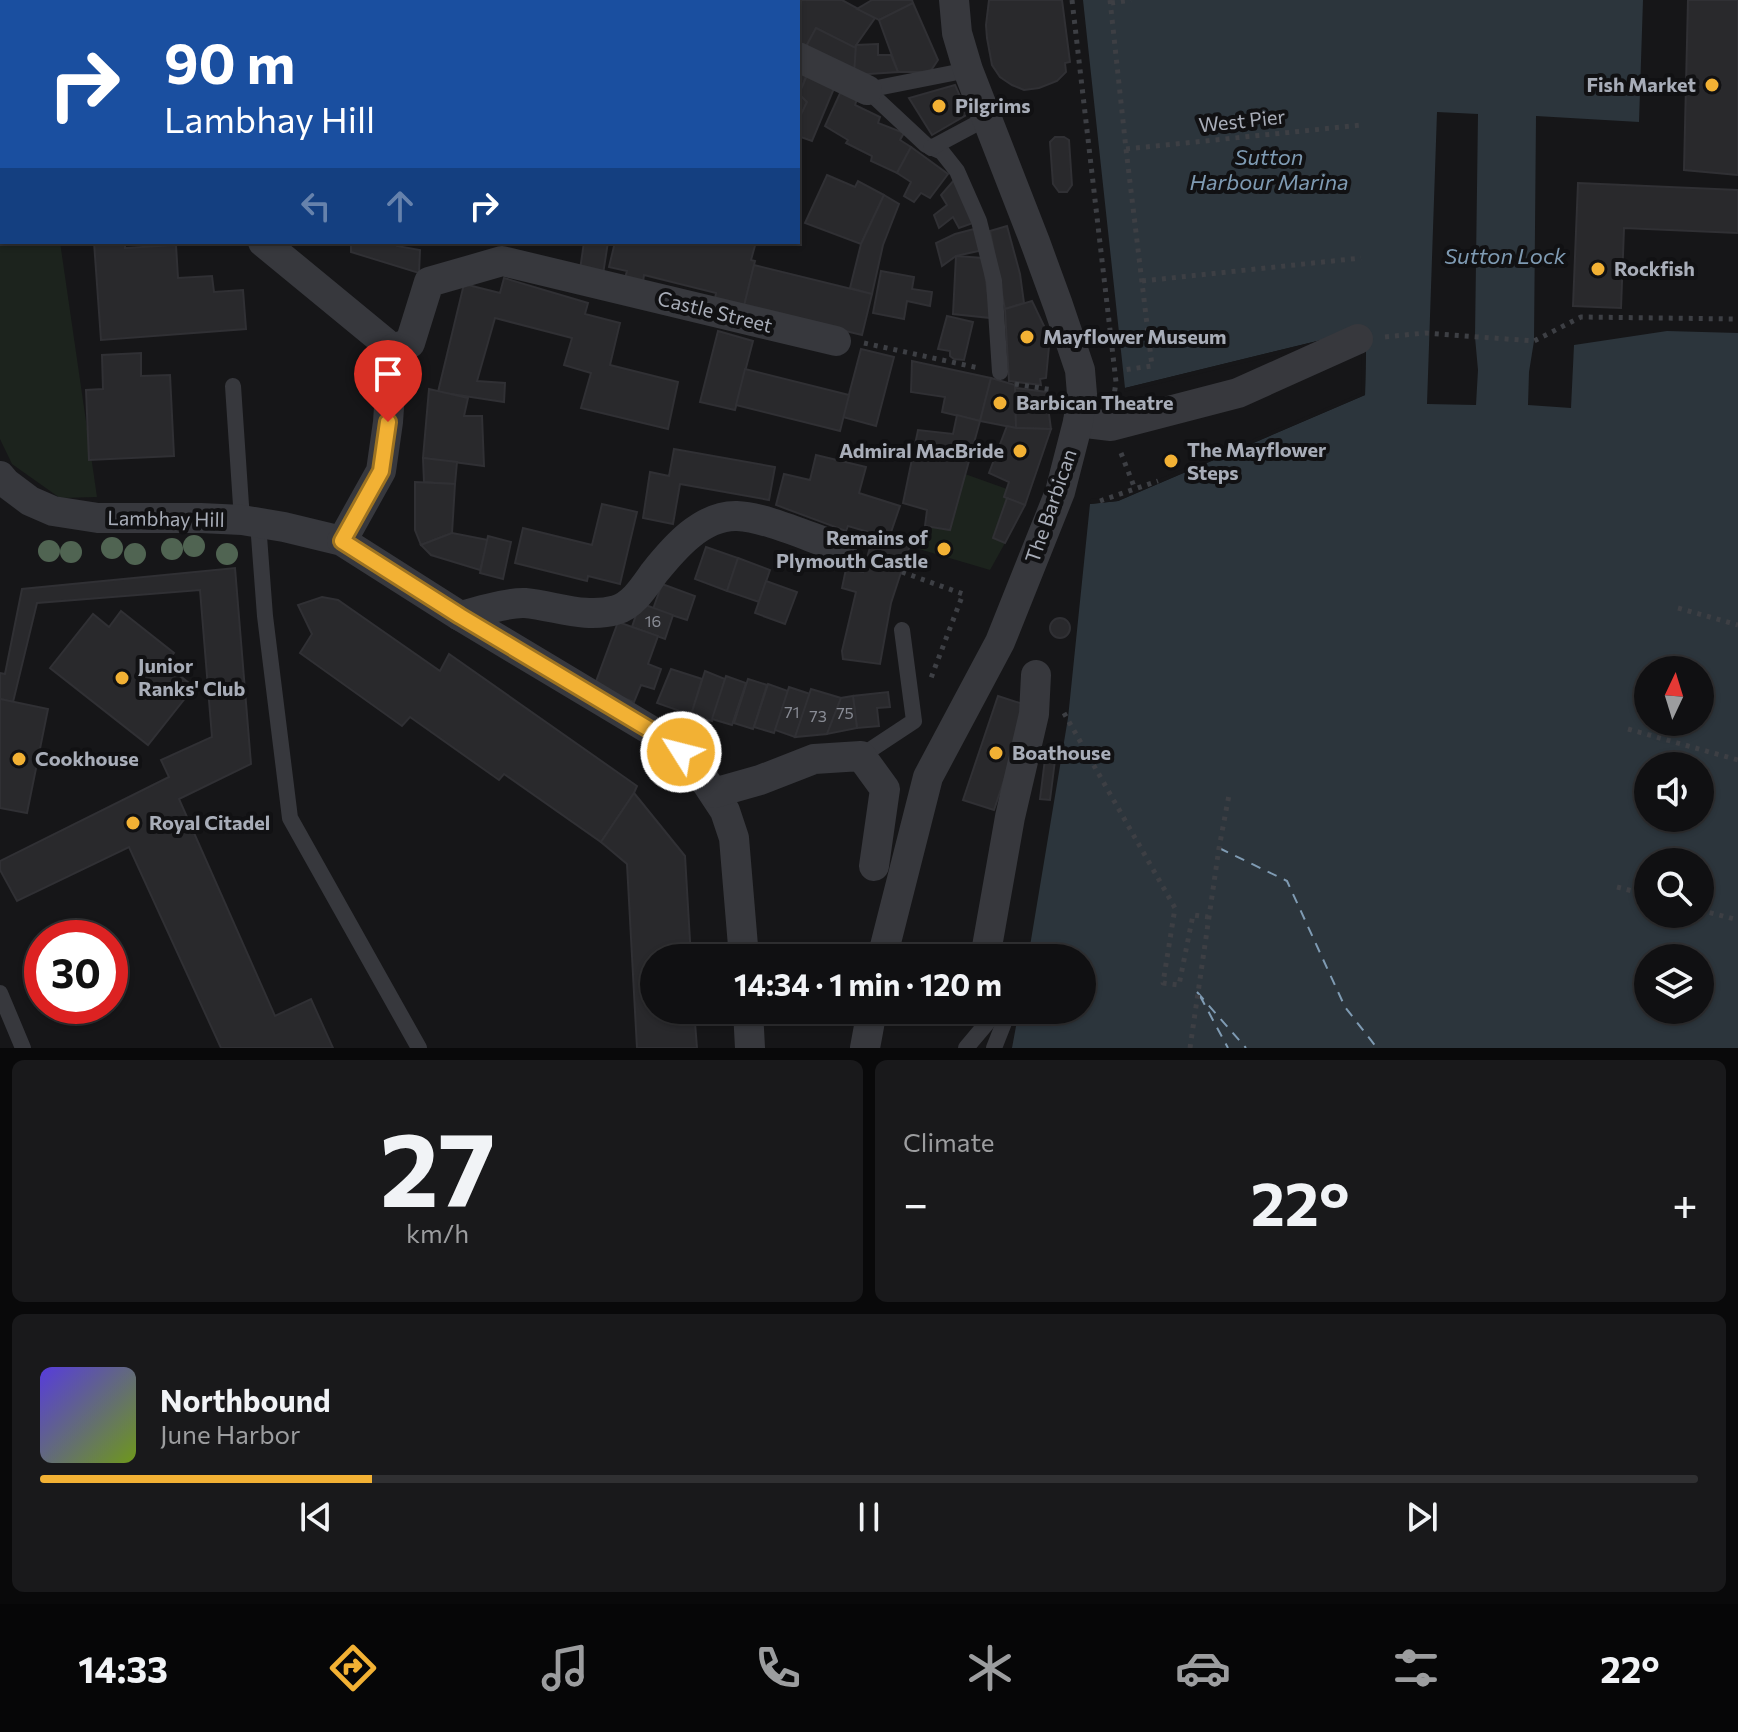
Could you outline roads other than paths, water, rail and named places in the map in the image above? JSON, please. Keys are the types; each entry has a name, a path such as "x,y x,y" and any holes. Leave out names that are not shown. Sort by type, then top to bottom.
{"street":[{"path":"944,0 957,33"},
{"name":"The Barbican","path":"886,944 928,777 1000,642 1060,492 1080,408 1080,370 1035,242 968,70 957,33 954,0"},
{"path":"800,58 867,90"},
{"path":"265,244 393,349 381,471 342,541"},
{"name":"Castle Street","path":"393,349 410,343 429,282 502,261 836,341"},
{"path":"1080,408 1111,426 1238,393 1358,339"},
{"name":"Lambhay Hill","path":"2,483 53,511 98,518 201,518 250,522 342,541 667,740 694,764 725,811 734,838 743,944"},
{"path":"460,616 522,603 597,614 620,609 637,596 680,543 704,525 736,516 760,520 842,548"},
{"path":"987,944 1010,817 1034,714 1036,675"},
{"path":"714,793 760,780 814,759 861,756 885,789 874,866"},
{"path":"749,1024 750,1048"},
{"path":"865,1048 869,1024"}],"lane":[{"path":"867,90 968,70"},
{"path":"867,90 926,145 942,152 957,171 979,221 994,281 1000,372"},
{"path":"931,148 987,118"},
{"path":"233,386 290,818 419,1048"},
{"path":"861,756 914,721 902,630"},
{"path":"0,993 23,1048"},
{"path":"966,1048 986,1024"},
{"path":"994,1048 1003,1024"}],"water":[{"path":"1083,0 1643,0 1639,122 1536,116 1534,341 1528,405 1571,408 1574,345 1667,331 1738,333 1738,1048 1012,1048 1016,1024 1096,1024 1096,944 1030,944 1068,718 1090,504 1118,501 1365,395 1366,350 1346,334 1125,388","holes":["1437,112 1478,114 1476,405 1427,404"]}],"place":[{"name":"Fish Market","path":"1712,85"},
{"name":"Pilgrims","path":"939,106"},
{"name":"Rockfish","path":"1598,269"},
{"name":"Mayflower Museum","path":"1027,337"},
{"name":"Barbican Theatre","path":"1000,403"},
{"name":"Admiral MacBride","path":"1020,451"},
{"name":"The Mayflower Steps","path":"1171,461"},
{"name":"Remains of Plymouth Castle","path":"944,549"},
{"name":"Junior Ranks' Club","path":"122,678"},
{"name":"Boathouse","path":"996,753"},
{"name":"Cookhouse","path":"19,759"},
{"name":"Royal Citadel","path":"133,823"}],"water label":[{"name":"Sutton Harbour Marina","path":"1269,170"},
{"name":"Sutton Lock","path":"1505,256"}]}
